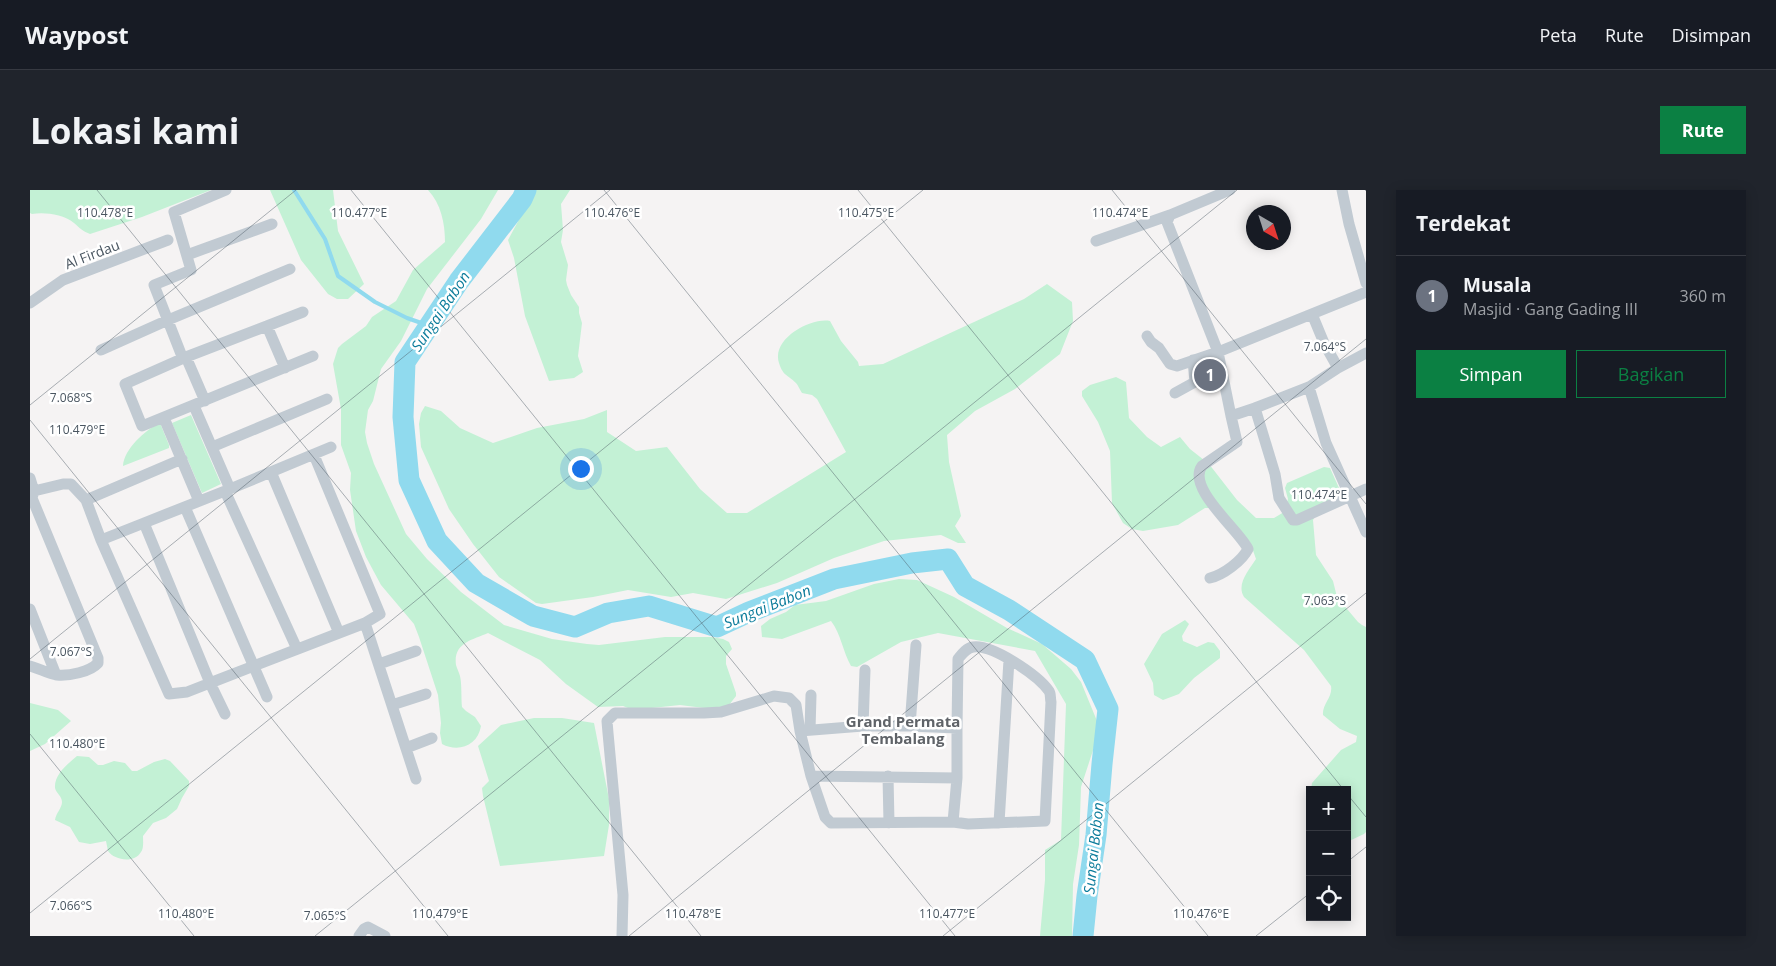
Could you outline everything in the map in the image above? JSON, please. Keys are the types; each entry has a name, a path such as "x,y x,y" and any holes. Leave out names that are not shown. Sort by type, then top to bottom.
{"street":[{"path":"205,401 154,285 191,270 174,212 226,190"},
{"path":"1096,241 1170,215 1214,193 1230,190"},
{"path":"1342,190 1349,224 1366,283"},
{"path":"1170,215 1167,222 1168,226 1218,352 1237,442 1199,470 1200,481 1212,504 1248,549 1234,564 1210,578"},
{"path":"187,255 272,224"},
{"name":"Al Firdau","path":"30,303 64,280 168,240"},
{"path":"102,350 168,320 290,270"},
{"path":"1146,336 1159,348 1172,366 1218,352 1366,292"},
{"path":"303,312 185,358 125,384 142,426 313,356"},
{"path":"1312,314 1324,343 1338,368"},
{"path":"267,326 285,368"},
{"path":"1230,416 1308,387 1338,368 1366,354"},
{"path":"1175,393 1195,382 1193,360"},
{"path":"1308,387 1326,443 1366,532"},
{"path":"212,447 327,399"},
{"path":"194,406 212,447 227,490 297,649"},
{"path":"1255,408 1276,474 1279,498 1293,520 1297,520 1366,489"},
{"path":"164,418 199,502"},
{"path":"101,540 199,502 331,447"},
{"path":"34,491 71,484 86,500 101,540 169,694 187,692 365,623 380,614 314,455"},
{"path":"86,500 182,459"},
{"path":"271,472 339,633"},
{"path":"30,478 34,491 32,498 98,658 98,663 94,668 56,675 30,666"},
{"path":"185,507 267,697"},
{"path":"144,523 210,683 225,714"},
{"path":"30,609 56,675"},
{"path":"365,623 416,779"},
{"path":"910,726 916,645"},
{"path":"622,936 623,895 607,722 614,713 721,712 774,696 789,698 796,705 805,730 811,776 825,817 831,823 953,822 968,824 1045,822 1050,692 1030,672 989,650 973,647 964,652 958,659 957,778 953,822"},
{"path":"379,664 416,651"},
{"path":"999,823 1009,660"},
{"path":"863,726 865,670"},
{"path":"392,705 426,694"},
{"path":"805,730 811,695"},
{"path":"805,730 863,726 957,728"},
{"path":"406,748 432,738"},
{"path":"811,776 957,778"},
{"path":"888,776 889,823"},
{"path":"358,936 368,926 385,936"}],"green space":[{"path":"30,190 211,190 142,217 90,234 83,231 70,220 59,216 30,213"},
{"path":"270,190 333,190 338,231 364,284 348,299 337,299 328,294 301,260"},
{"path":"428,190 498,190 481,219 427,289 401,341 381,369 373,401 368,410 365,432 367,443 374,464 406,534 427,559 461,592 504,625 552,639 599,645 665,637 711,637 729,642 732,649 726,656 726,664 736,696 729,705 712,709 680,705 652,708 598,707 566,684 540,660 488,633 465,643 457,652 456,658 456,665 461,679 462,707 475,717 481,726 479,733 467,746 455,748 442,744 438,695 414,624 381,585 366,557 356,531 350,490 351,473 341,445 341,409 333,364 338,348 366,326 372,317 396,301 413,270 445,242 441,214 436,201"},
{"path":"535,190 570,190 561,204 563,230 561,242 568,265 567,285 579,307 582,323 578,356 583,372 574,378 549,381 525,316 514,258 508,240"},
{"path":"1047,284 1072,302 1073,321 1060,354 1015,389 975,411 947,435 949,462 961,516 955,526 966,543 958,543 941,535 884,541 834,558 777,583 726,599 693,593 671,597 628,590 593,597 542,604 536,603 499,577 473,544 449,509 421,447 419,424 421,413 425,406 441,411 460,428 493,443 537,428 584,419 607,410 607,432 636,451 667,447 700,489 727,513 747,513 846,452 817,399 812,395 802,393 797,384 784,373 779,363 778,354 781,346 794,332 813,322 830,321 841,341 858,362 859,366 883,364 1024,299"},
{"path":"1116,377 1126,382 1129,418 1147,437 1161,447 1180,437 1190,449 1209,464 1237,500 1256,518 1274,518 1284,512 1288,499 1285,488 1287,483 1324,467 1330,468 1339,488 1335,499 1319,510 1313,520 1316,555 1333,581 1337,597 1358,622 1366,627 1366,832 1364,834 1351,840 1351,786 1312,786 1312,783 1341,750 1356,742 1357,736 1340,729 1323,715 1331,686 1304,650 1244,597 1242,582 1256,559 1250,542 1216,508 1205,508 1178,525 1143,531 1132,529 1123,523 1112,503 1110,451 1098,422 1082,396 1082,391 1090,385"},
{"path":"191,415 221,484 202,493 172,423"},
{"path":"160,423 169,448 123,466 127,453 136,441 148,430"},
{"path":"899,579 917,580 954,597 1007,628 1042,644 1071,669 1081,682 1097,721 1099,732 1081,787 1079,845 1073,884 1072,936 1040,936 1045,880 1045,850 1061,840 1066,704 1035,651 938,633 901,642 857,667 851,666 831,621 782,639 762,637 761,626 795,605 826,601 874,584"},
{"path":"1185,620 1189,624 1182,636 1183,641 1197,647 1208,642 1214,643 1220,651 1220,658 1194,678 1179,694 1163,700 1154,695 1153,683 1144,664 1162,634"},
{"path":"30,703 58,710 71,721 45,744 30,751"},
{"path":"534,718 562,718 594,723 609,799 609,825 604,856 500,866 483,796 482,788 489,781 478,746 501,725"},
{"path":"77,756 89,757 98,765 114,761 125,763 132,771 137,771 154,762 165,759 170,761 189,781 189,786 177,809 166,818 153,823 143,836 142,850 138,856 129,859 115,857 108,851 106,841 90,844 79,842 70,827 55,820 62,802 55,788 55,783 62,770"}],"waterway":[{"path":"294,190 325,239 338,276 375,302 407,318 430,326"},
{"name":"Sungai Babon","path":"526,190 522,199 459,281 405,362 403,417 409,480 437,541 476,583 533,616 575,627 608,613 649,606 717,627 749,612 834,579 912,563 948,559 965,586 1009,610 1085,660 1108,709 1096,835 1083,936"}],"place":[{"name":"Musala","path":"1210,375"}],"district":[{"name":"Grand Permata Tembalang","path":"903,730"}]}
